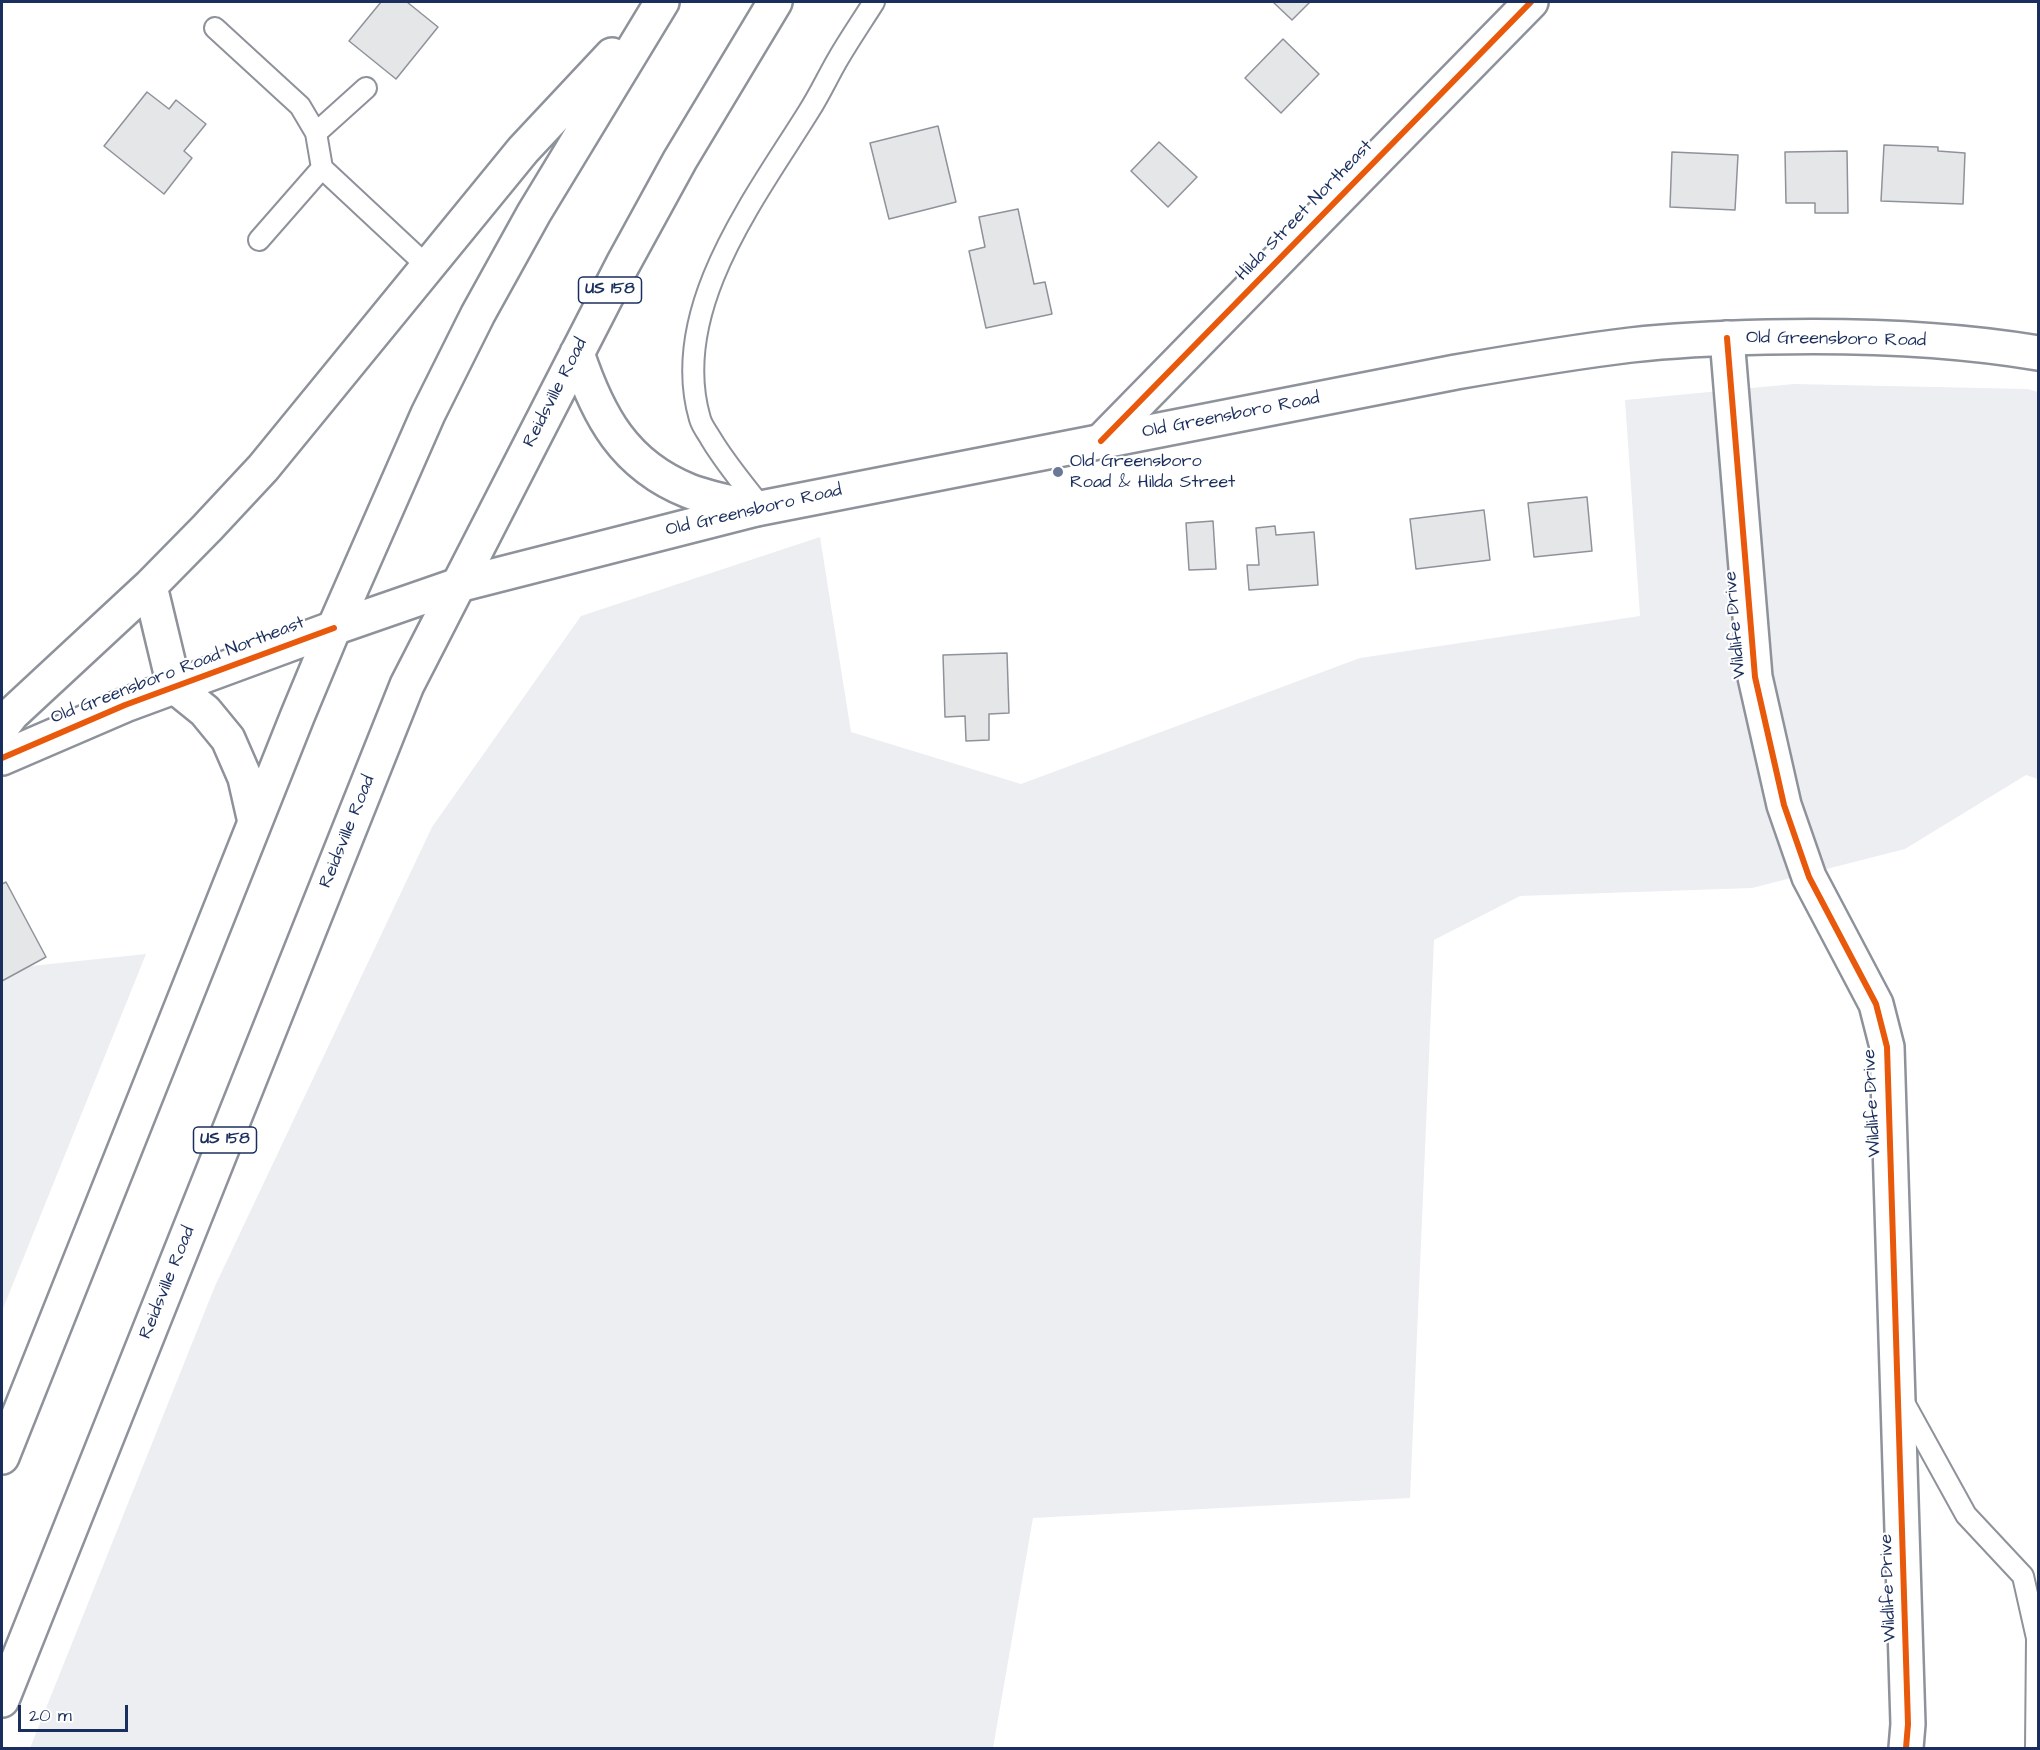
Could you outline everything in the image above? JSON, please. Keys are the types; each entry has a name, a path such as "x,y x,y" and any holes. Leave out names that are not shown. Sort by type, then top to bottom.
{"main road":[{"name":"Reidsville Road","path":"2,1700 407,685 577,353 675,170 775,2"},
{"name":"Hilda Street Northeast","path":"1101,441 1531,2"},
{"path":"2,727 12,714 150,586 262,468 523,150 660,4"},
{"path":"2,1457 334,628 428,414 478,314 534,213 660,4"},
{"name":"Old Greensboro Road","path":"334,628 458,585 759,509 1456,372 1549,356 1634,345 1727,338 1826,336 1901,339 2038,353"},
{"name":"Wildlife Drive","path":"1727,338 1754,666 1784,805 1809,878 1876,1004 1887,1047 1908,1724 1906,1749"},
{"path":"577,353 588,387 599,410 622,444 641,464 664,479 691,492 759,509"},
{"path":"150,586 174,686 205,711 228,739 245,778 255,822"},
{"name":"Old Greensboro Road Northeast","path":"2,758 75,725 174,686 334,628"}],"lane":[{"path":"759,509 722,458 700,421 695,395 694,347 705,297 752,200 810,111 838,59 874,2"},
{"path":"215,28 300,106 316,133 322,168 428,266"},
{"path":"316,133 366,88"},
{"path":"259,240 322,168"},
{"path":"1898,1392 1966,1515 2023,1576 2037,1638 2036,1749"}],"shaded area":[{"path":"1794,384 2028,389 2038,392 2038,779 2026,775 1905,849 1752,888 1520,896 1434,940 1410,1498 1033,1518 993,1748 30,1748 215,1286 432,827 581,616 820,537 851,732 1021,784 1360,658 1640,616 1625,400"},
{"path":"146,954 2,1311 2,969"}],"building":[{"path":"381,2 407,2 438,27 396,79 349,41"},
{"path":"1273,2 1310,2 1292,20"},
{"path":"1283,39 1319,74 1281,113 1245,78"},
{"path":"147,92 169,109 176,100 206,124 184,151 192,158 164,194 104,146"},
{"path":"938,126 956,202 889,219 870,143"},
{"path":"1159,142 1197,177 1168,207 1131,171"},
{"path":"1884,145 1938,147 1938,151 1965,153 1963,204 1881,201"},
{"path":"1847,151 1848,213 1815,213 1815,203 1786,203 1785,152"},
{"path":"1672,152 1738,155 1735,210 1670,207"},
{"path":"1018,209 1034,284 1045,282 1052,314 986,328 969,251 985,247 979,217"},
{"path":"1587,497 1592,551 1534,557 1528,503"},
{"path":"1484,510 1490,560 1416,569 1410,519"},
{"path":"1213,521 1216,569 1189,570 1186,523"},
{"path":"1275,526 1276,535 1314,532 1318,585 1249,590 1247,565 1259,565 1256,528"},
{"path":"1007,653 1009,713 989,714 989,740 966,741 965,716 945,717 943,655"},
{"path":"6,882 46,957 2,981 2,884"}],"cycle path":[{"path":"1101,441 1531,2"},
{"path":"1727,338 1755,677 1784,805 1809,877 1876,1004 1887,1047 1908,1724 1906,1748"},
{"path":"2,758 125,705 334,628"}],"place":[{"name":"Old Greensboro Road & Hilda Street","path":"1058,472"}]}
